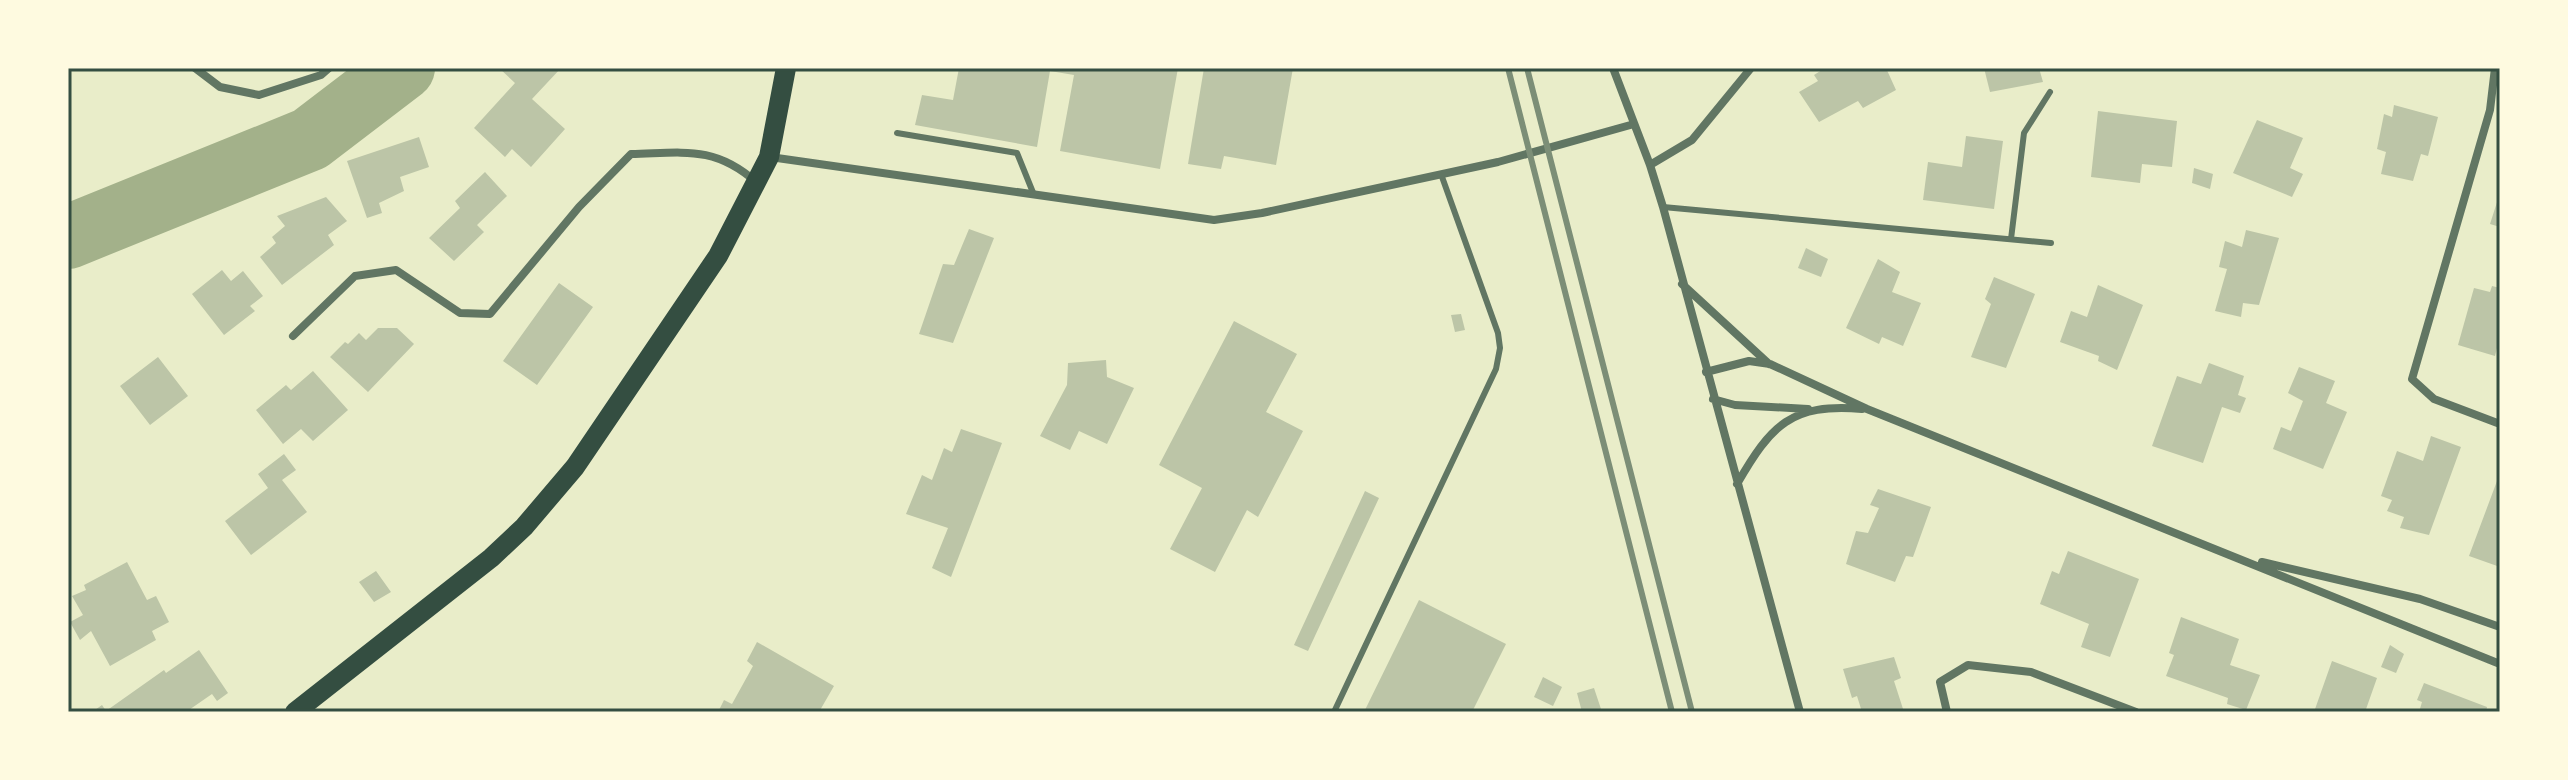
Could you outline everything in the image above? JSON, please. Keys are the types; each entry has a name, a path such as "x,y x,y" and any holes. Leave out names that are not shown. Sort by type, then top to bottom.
{"main road":[{"path":"295,712 491,558 524,527 575,467 718,256 769,157 786,68"}],"street":[{"path":"195,68 220,87 259,95 321,75 329,68"},
{"path":"1613,68 1663,207 1800,712"},
{"path":"1650,165 1692,140 1751,68"},
{"path":"2495,68 2490,110 2412,379 2434,399 2500,424"},
{"path":"769,157 1214,220 1262,213 1498,162 1634,124"},
{"path":"293,336 355,276 396,270 460,313 490,314 579,207 631,154 686,152 715,155 738,166 756,182"},
{"path":"1682,284 1770,364"},
{"path":"1706,372 1749,361 1770,364 1867,409 2500,664"},
{"path":"1713,399 1735,405 1867,409"},
{"path":"1737,484 1754,455 1773,432 1811,409"},
{"path":"2234,556 2420,599 2500,627"},
{"path":"1947,712 1940,682 1968,665 2031,672 2136,712"}],"lane":[{"path":"2011,239 2024,133 2050,92"},
{"path":"897,133 1017,153 1034,195"},
{"path":"1334,712 1496,369 1500,348 1498,333 1441,174"},
{"path":"1663,207 2051,243"}],"building":[{"path":"499,68 561,68 532,99 565,129 531,167 512,149 505,157 474,128 515,83"},
{"path":"959,68 1178,68 1160,169 1060,151 1074,75 1050,71 1037,147 915,125 922,95 953,100"},
{"path":"1204,68 1293,68 1276,165 1224,156 1221,169 1188,164"},
{"path":"1825,68 1886,68 1896,90 1863,108 1858,101 1819,122 1799,92 1818,81 1814,75"},
{"path":"1984,68 2039,68 2043,82 1990,92"},
{"path":"2394,105 2438,117 2428,156 2421,154 2413,181 2381,174 2386,152 2377,149 2384,114 2392,117"},
{"path":"2098,111 2177,121 2172,167 2142,164 2140,183 2091,177"},
{"path":"2257,120 2303,138 2290,168 2303,174 2292,197 2233,173"},
{"path":"1966,136 2003,141 1994,209 1923,200 1928,162 1962,167"},
{"path":"419,137 429,167 400,177 404,191 379,203 382,213 367,218 347,161"},
{"path":"2194,168 2213,174 2210,189 2192,183"},
{"path":"485,172 507,196 477,225 484,232 454,261 429,238 460,208 455,201"},
{"path":"2500,196 2500,227 2490,224"},
{"path":"326,197 347,221 328,235 334,245 282,285 260,257 276,243 272,237 285,226 277,216"},
{"path":"969,229 994,238 953,343 919,334 943,264 954,265"},
{"path":"2246,230 2279,238 2259,305 2243,303 2241,317 2215,311 2227,269 2219,267 2225,241 2242,247"},
{"path":"1806,248 1828,259 1821,277 1798,268"},
{"path":"1878,259 1900,272 1892,292 1921,303 1903,346 1882,337 1879,344 1846,328"},
{"path":"222,270 231,281 243,271 263,296 250,306 255,311 224,335 192,294"},
{"path":"1994,277 2035,294 2006,368 1971,357 1991,304 1985,299"},
{"path":"559,283 593,307 537,385 503,361"},
{"path":"2098,285 2143,305 2117,370 2098,361 2099,356 2060,342 2071,311 2087,317"},
{"path":"2492,286 2500,288 2500,349 2497,348 2495,356 2458,345 2474,288 2490,292"},
{"path":"1461,314 1465,330 1455,332 1451,315"},
{"path":"1234,321 1297,354 1266,412 1303,431 1258,517 1247,510 1215,572 1170,549 1202,488 1159,465"},
{"path":"378,328 397,328 414,344 368,392 330,357 359,333 366,340"},
{"path":"158,357 188,396 150,425 120,386"},
{"path":"1106,360 1107,377 1134,388 1107,444 1079,431 1070,450 1040,436 1067,385 1068,363"},
{"path":"2209,363 2244,376 2238,395 2246,398 2240,413 2222,407 2203,463 2152,446 2177,376 2201,384"},
{"path":"2299,367 2335,381 2326,403 2347,412 2323,469 2273,449 2281,427 2291,431 2303,401 2288,393"},
{"path":"313,371 348,410 313,441 301,429 283,444 256,410 286,385 291,390"},
{"path":"961,429 1002,443 951,577 932,568 948,528 906,514 922,475 932,480 944,448 952,452"},
{"path":"2431,436 2461,447 2429,535 2400,528 2404,517 2387,511 2392,500 2381,496 2397,451 2423,461"},
{"path":"284,454 296,470 282,480 307,512 251,555 225,521 268,488 258,474"},
{"path":"2500,473 2500,567 2469,556"},
{"path":"1878,489 1931,507 1913,557 1906,556 1895,582 1846,564 1856,531 1868,533 1879,508 1870,505"},
{"path":"1365,491 1379,498 1308,651 1294,645"},
{"path":"2068,551 2139,579 2110,657 2081,647 2089,624 2040,604 2052,571 2059,574"},
{"path":"127,562 147,600 156,596 169,622 152,631 156,640 110,666 91,631 80,640 70,622 83,615 72,596 86,590 84,585"},
{"path":"376,571 391,592 374,602 359,582"},
{"path":"1419,600 1506,644 1472,712 1364,712"},
{"path":"2181,617 2239,639 2230,665 2260,675 2246,710 2227,704 2228,698 2166,676 2174,655 2169,653"},
{"path":"757,642 834,686 819,712 718,712 724,700 732,704 753,666 747,661"},
{"path":"2390,645 2404,654 2396,673 2381,667"},
{"path":"199,650 228,693 217,701 212,694 186,712 92,712 102,705 106,711 164,670 166,673"},
{"path":"1894,657 1901,678 1894,681 1904,712 1862,712 1857,696 1852,698 1843,669"},
{"path":"2332,661 2377,678 2365,712 2314,712"},
{"path":"1543,677 1562,687 1553,706 1534,697"},
{"path":"2424,683 2487,707 2486,712 2419,712 2422,702 2417,700"},
{"path":"1594,688 1602,712 1582,712 1577,693"}],"waterway":[{"path":"68,237 310,139 403,68"}],"railway":[{"path":"1508,68 1672,712"},
{"path":"1527,68 1692,712"}]}
